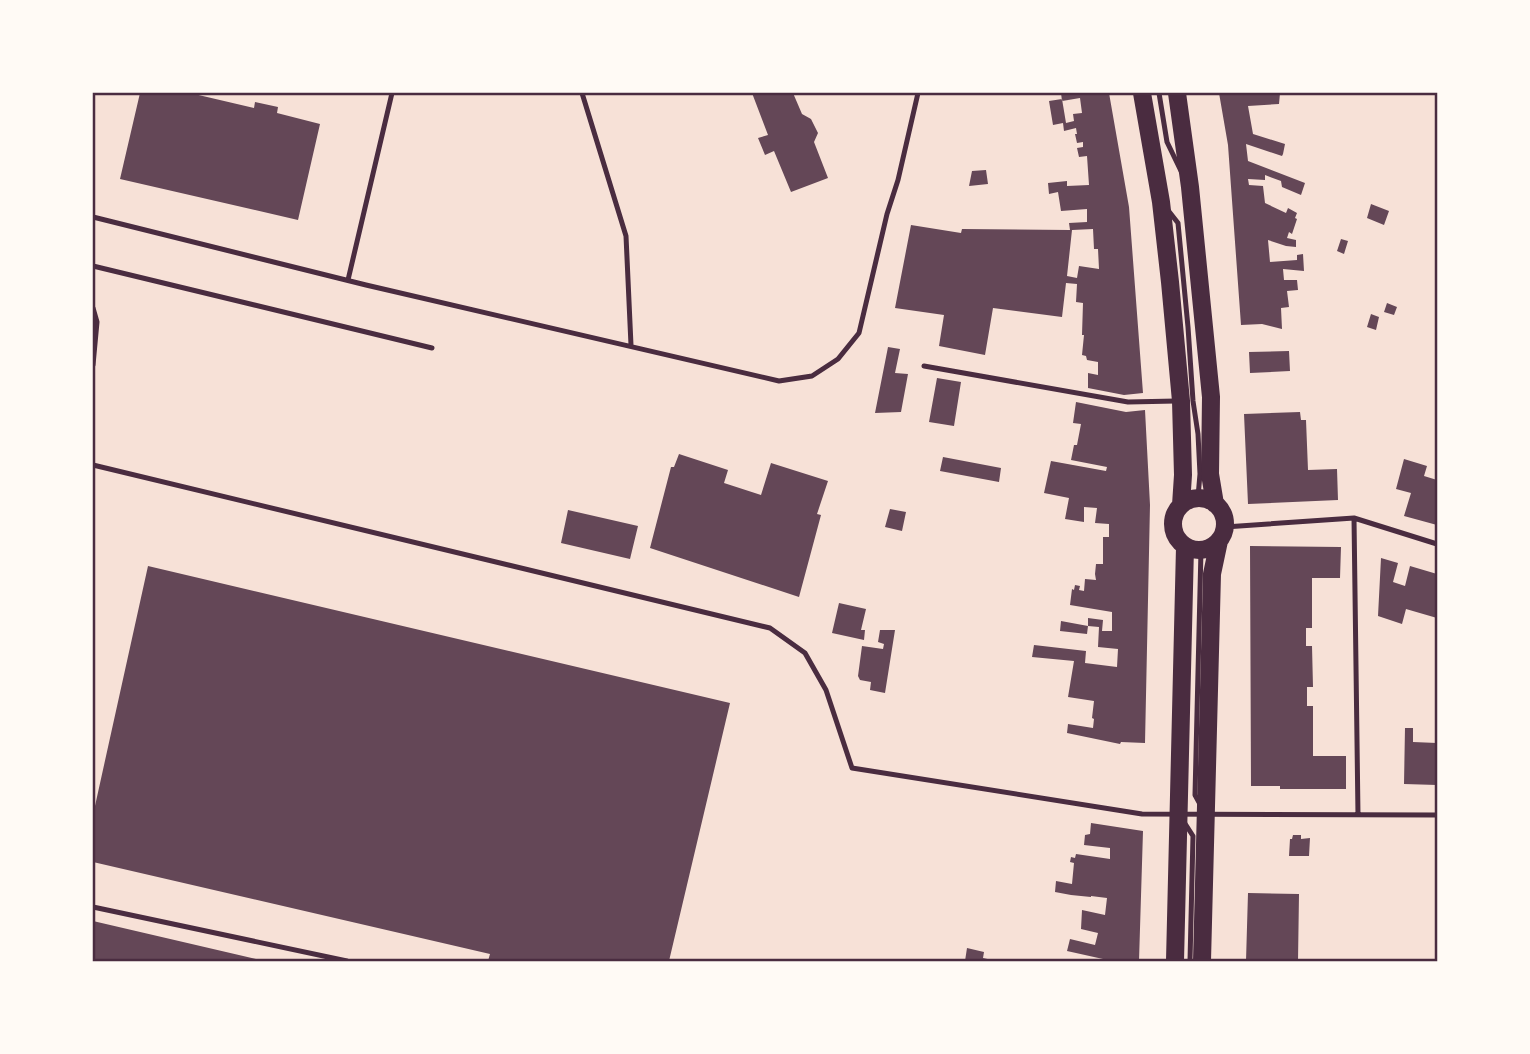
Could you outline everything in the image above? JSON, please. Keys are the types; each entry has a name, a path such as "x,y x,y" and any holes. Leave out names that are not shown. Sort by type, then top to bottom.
{"main road":[{"path":"1142,93 1161,202 1187,401 1181,505"},
{"path":"1177,93 1211,397 1207,500"},
{"path":"1202,961 1212,574 1222,534 1224,518 1221,510 1207,500 1181,505 1175,511 1172,528 1176,537 1193,549 1214,546 1222,534"},
{"path":"1175,961 1179,814 1193,549"}],"lane":[{"path":"348,280 393,93"},
{"path":"582,93 626,236 631,345"},
{"path":"93,217 779,381 812,376 838,359 859,333 918,93"},
{"path":"1159,93 1167,142 1189,187"},
{"path":"93,266 432,348"},
{"path":"93,308 96,322 93,365"},
{"path":"924,366 1128,402 1187,401 1211,397"},
{"path":"1187,401 1198,434 1200,474 1207,500"},
{"path":"93,464 770,628 805,653 826,690 852,768 1142,814 1437,816"},
{"path":"1354,518 1358,815"},
{"path":"1222,534 1354,518 1437,544"},
{"path":"1193,549 1195,795 1206,814"},
{"path":"1179,814 1193,836 1190,961"},
{"path":"93,907 346,961"}],"building":[{"path":"140,93 190,93 254,108 255,102 278,107 277,113 320,124 298,220 120,179"},
{"path":"752,93 793,93 802,114 811,119 818,133 814,142 828,178 791,192 774,151 765,155 758,138 768,135"},
{"path":"1061,93 1109,93 1129,207 1143,393 1124,395 1088,388 1088,373 1098,375 1098,362 1087,360 1086,356 1082,355 1083,303 1076,302 1077,284 1066,283 1062,317 993,308 985,355 939,346 944,315 895,308 911,225 961,233 962,229 1070,230 1069,223 1087,222 1087,209 1061,211 1058,192 1049,194 1048,183 1067,181 1067,186 1089,185 1087,156 1079,157 1077,148 1083,147 1083,142 1077,143 1076,128 1064,131 1063,123 1053,125 1049,101 1062,99","holes":["1080,98 1082,113 1073,114 1074,121 1066,123 1062,101","1093,229 1094,249 1098,249 1099,269 1079,266 1077,278 1067,276 1072,230"]},
{"path":"1219,93 1280,93 1279,104 1248,106 1253,134 1285,144 1283,154 1282,156 1246,144 1248,161 1305,183 1301,195 1282,187 1281,181 1265,175 1265,180 1248,179 1249,185 1263,186 1265,203 1286,213 1288,208 1297,213 1292,234 1289,232 1287,238 1296,240 1296,247 1268,240 1270,262 1297,260 1297,255 1303,254 1304,271 1283,269 1284,280 1297,280 1298,290 1287,291 1289,307 1281,308 1282,329 1262,324 1241,325 1228,145"},
{"path":"986,170 988,184 969,186 972,171"},
{"path":"1371,204 1389,211 1384,225 1367,218"},
{"path":"1341,239 1348,241 1344,254 1337,251"},
{"path":"1387,303 1397,307 1394,315 1384,312"},
{"path":"1371,314 1379,317 1376,330 1367,327"},
{"path":"888,347 900,349 895,373 908,374 901,412 875,413"},
{"path":"1289,351 1290,371 1250,373 1249,352"},
{"path":"937,378 961,382 954,426 929,422"},
{"path":"1076,402 1126,412 1145,410 1150,505 1145,743 1120,744 1067,733 1068,724 1093,728 1094,701 1068,697 1074,661 1032,657 1034,645 1086,651 1085,663 1117,667 1118,649 1098,647 1099,627 1088,626 1088,618 1103,620 1102,631 1112,631 1112,612 1070,605 1075,585 1084,591 1085,579 1096,580 1096,564 1103,564 1103,537 1109,537 1109,524 1095,523 1097,508 1084,507 1084,522 1065,519 1069,498 1044,493 1051,461 1106,471 1107,467 1071,460 1081,424 1073,423"},
{"path":"1300,412 1301,420 1306,420 1308,470 1337,469 1338,500 1248,504 1244,414"},
{"path":"679,454 728,470 724,483 761,495 771,463 828,481 817,514 821,515 799,597 650,548 671,467 674,467"},
{"path":"943,457 1001,468 999,482 940,471"},
{"path":"1404,459 1427,466 1424,476 1437,480 1437,525 1404,516 1411,493 1396,489"},
{"path":"890,509 906,512 902,531 885,527"},
{"path":"568,510 638,526 630,559 561,543"},
{"path":"1250,546 1341,547 1340,578 1312,578 1312,628 1306,628 1306,646 1312,646 1313,687 1307,687 1307,706 1313,706 1313,756 1346,756 1346,789 1251,786"},
{"path":"1381,558 1398,563 1393,582 1405,586 1410,566 1437,574 1437,618 1406,609 1402,624 1378,616"},
{"path":"148,566 730,703 669,961 488,961 490,954 93,862 93,815"},
{"path":"839,603 866,609 861,630 865,630 864,640 832,633"},
{"path":"1061,621 1088,626 1087,634 1060,631"},
{"path":"880,630 895,630 885,693 870,690 871,682 860,680 858,676 862,646 883,649 884,644 878,642"},
{"path":"1405,728 1413,728 1413,742 1437,743 1437,785 1404,784"},
{"path":"1091,823 1143,831 1139,961 1112,961 1067,951 1070,939 1095,945 1098,933 1081,929 1082,910 1105,915 1107,898 1055,892 1056,881 1072,884 1074,863 1070,862 1071,857 1075,858 1076,854 1110,859 1110,848 1084,845 1085,835 1090,834"},
{"path":"1293,835 1301,835 1301,839 1310,838 1309,856 1289,856 1290,839"},
{"path":"1248,893 1299,894 1298,961 1246,961"},
{"path":"93,921 260,960 260,961 93,961"},
{"path":"967,948 984,952 983,958 992,961 965,961"}]}
